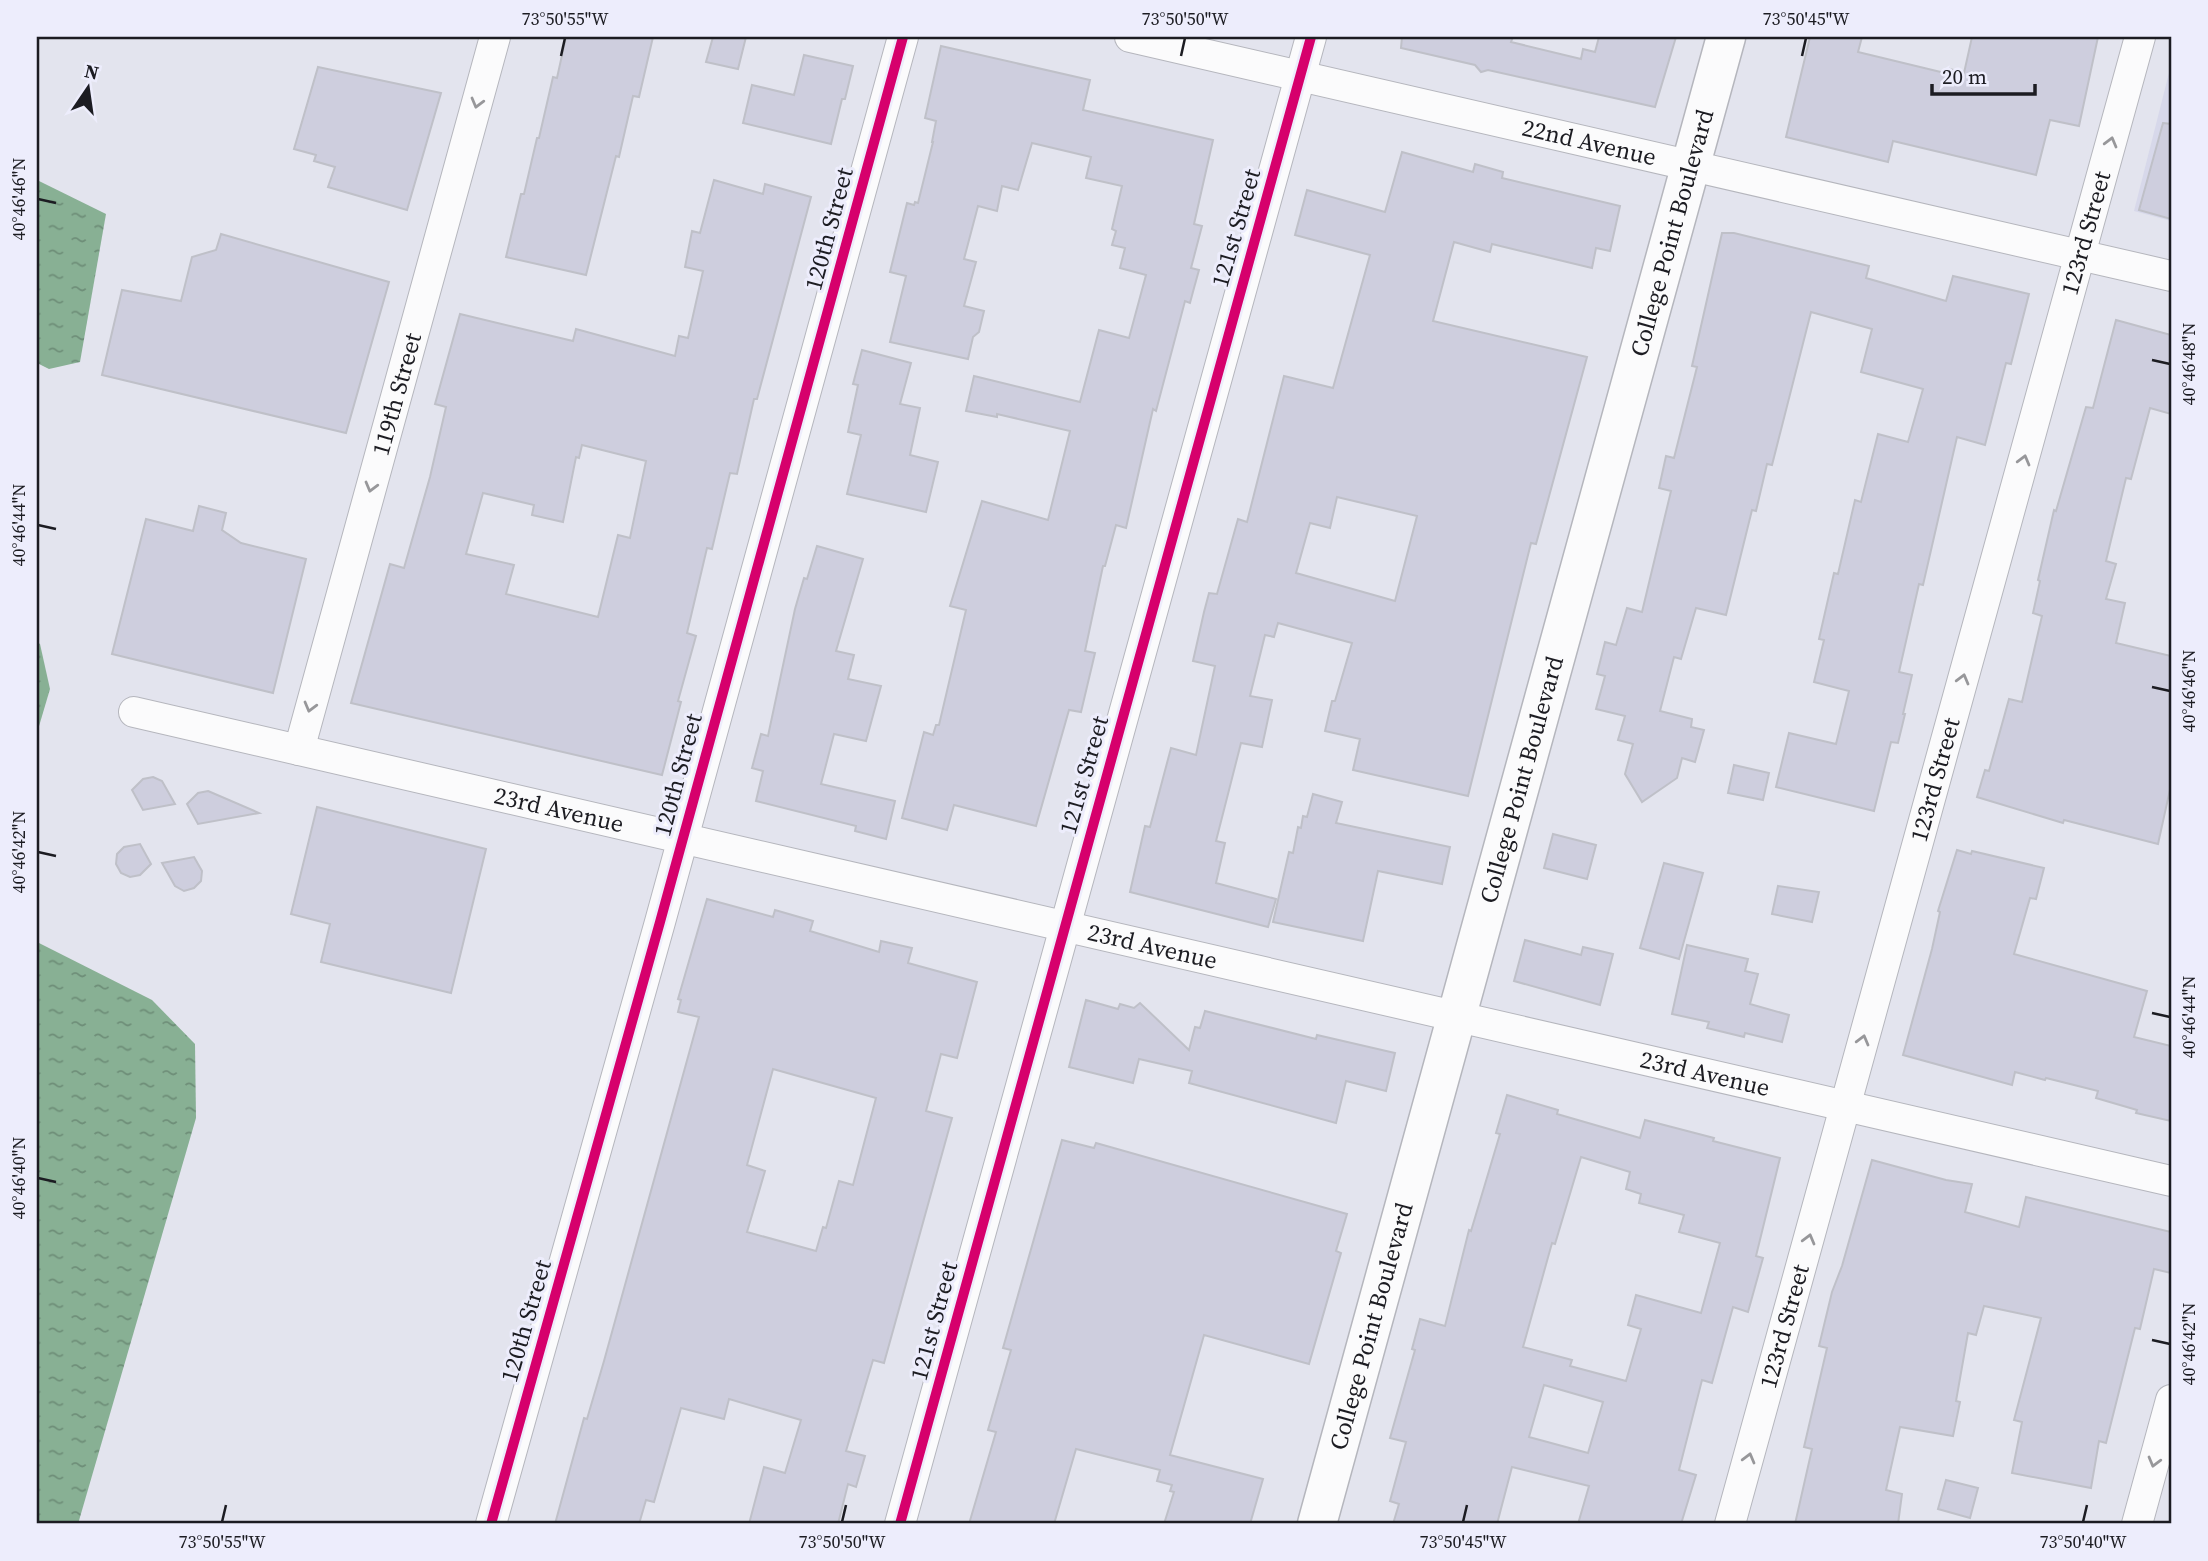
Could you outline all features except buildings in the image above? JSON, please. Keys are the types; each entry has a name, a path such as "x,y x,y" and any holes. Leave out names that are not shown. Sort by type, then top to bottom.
{"street":[{"name":"119th Street","path":"299,750 495,37"},
{"name":"120th Street","path":"491,1524 903,37"},
{"name":"22nd Avenue","path":"1130,37 2171,276"},
{"name":"121st Street","path":"901,1524 1311,37"},
{"name":"College Point Boulevard","path":"1317,1524 1726,37"},
{"name":"123rd Street","path":"1730,1524 2140,37"},
{"name":"23rd Avenue","path":"134,712 2171,1181"},
{"path":"2137,1524 2171,1400"}],"shaded area":[{"path":"2171,65 2171,221 2134,211"}],"water":[{"path":"37,180 106,214 80,362 49,369 37,363"},
{"path":"37,642 40,644 50,689 37,733"},
{"path":"37,942 152,1000 195,1044 196,1118 78,1524 37,1524"}],"cycle path":[{"path":"491,1524 660,922 903,37"},
{"path":"900,1524 1311,37"}]}
